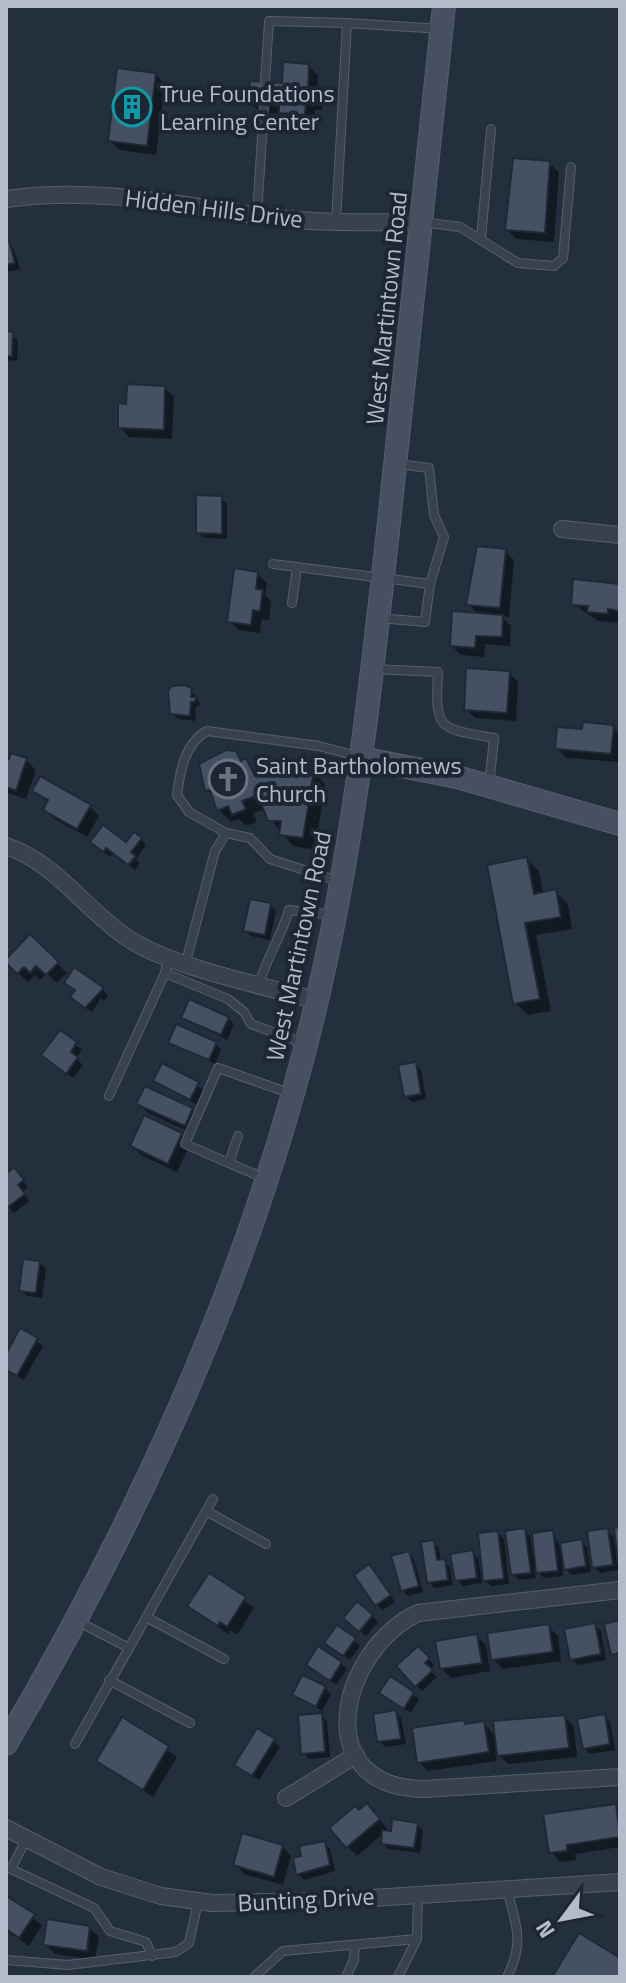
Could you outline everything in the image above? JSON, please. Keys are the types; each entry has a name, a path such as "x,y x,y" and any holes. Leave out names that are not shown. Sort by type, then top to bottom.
{"main road":[{"name":"West Martintown Road","path":"6,1744 76,1620 147,1482 188,1388 266,1180 317,1001 342,883 361,758 444,6"},
{"path":"361,758 489,786 620,824"}],"street":[{"name":"Hidden Hills Drive","path":"6,199 67,193 130,196 257,216 336,222 421,222"},
{"path":"562,529 620,535"},
{"path":"6,846 44,865 130,940 167,965 186,962 317,1001"},
{"path":"620,1590 418,1613 406,1619 391,1630 368,1660 347,1705 346,1729 356,1755 376,1777 409,1788 620,1777"},
{"path":"286,1798 356,1755"},
{"name":"Bunting Drive","path":"6,1828 68,1862 136,1889 198,1902 287,1902 620,1882"}],"lane":[{"path":"265,82 269,21 442,29"},
{"path":"336,222 347,23"},
{"path":"257,216 264,105"},
{"path":"481,238 491,129"},
{"path":"421,222 450,224 481,238 518,263 558,264 563,258 571,167"},
{"path":"378,618 425,622 430,584 444,537 434,515 429,468 395,463"},
{"path":"273,564 430,584"},
{"path":"292,603 297,567"},
{"path":"372,669 438,672 436,713 441,722 453,731 494,738 489,786"},
{"path":"342,883 270,859 250,838 226,833 189,812 177,795 180,773 195,738 207,731 319,746 361,758"},
{"path":"186,962 215,851 226,833"},
{"path":"259,984 269,951 279,942 289,910 336,915"},
{"path":"109,1096 167,965 228,999 244,1012 251,1024 306,1044"},
{"path":"266,1180 185,1144 218,1068 292,1094"},
{"path":"229,1163 238,1136"},
{"path":"75,1744 213,1499"},
{"path":"206,1511 266,1544"},
{"path":"146,1617 224,1659"},
{"path":"76,1620 127,1647"},
{"path":"109,1680 190,1723"},
{"path":"26,1840 11,1869 94,1908 110,1931 146,1942 152,1956"},
{"path":"507,1888 520,1942 518,1956 507,1977"},
{"path":"398,1977 417,1939 418,1894"},
{"path":"6,1960 59,1965 152,1956 185,1948 198,1902"},
{"path":"254,1977 283,1951 417,1939"},
{"path":"346,1977 354,1960 355,1945"},
{"path":"58,1977 59,1965"}],"building":[{"path":"283,62 309,64 308,90 314,90 313,102 306,102 305,115 279,113 279,106 249,104 250,81 282,83"},
{"name":"True Foundations Learning Center","path":"117,68 156,73 147,146 108,141"},
{"path":"513,158 550,161 545,233 505,230"},
{"path":"9,240 15,263 6,265 6,241"},
{"path":"6,331 13,332 12,356 6,356"},
{"path":"127,384 165,386 164,430 118,428 118,403 126,404"},
{"path":"196,495 222,496 222,534 196,533"},
{"path":"477,546 506,549 500,608 466,605"},
{"path":"234,568 258,572 256,589 263,590 260,611 253,610 251,625 227,622"},
{"path":"573,579 620,584 620,611 608,609 608,614 587,612 588,606 571,605"},
{"path":"452,611 503,615 502,637 476,636 475,648 450,646"},
{"path":"466,668 510,671 507,713 464,710"},
{"path":"172,686 192,688 191,697 196,697 195,702 191,702 190,716 170,714 168,691"},
{"path":"583,722 614,725 611,754 555,749 557,727 582,729"},
{"path":"226,750 236,751 241,761 246,758 254,774 269,777 271,764 314,770 303,838 279,835 281,821 268,821 258,795 242,801 246,809 232,815 228,806 217,811 210,790 205,791 199,764"},
{"path":"11,753 27,758 16,791 6,787 6,758 9,759"},
{"path":"40,776 91,805 77,829 43,810 48,800 32,791"},
{"path":"103,825 126,842 134,832 142,838 131,852 136,856 128,865 106,848 103,852 90,842"},
{"path":"527,857 534,894 556,889 561,917 525,923 540,999 513,1004 487,865"},
{"path":"250,899 271,903 265,935 243,931"},
{"path":"30,934 59,962 46,975 36,966 30,973 24,967 17,974 6,963 6,959"},
{"path":"74,967 104,988 85,1008 70,997 75,990 64,983"},
{"path":"189,999 229,1017 221,1035 181,1018"},
{"path":"176,1024 217,1042 209,1060 168,1043"},
{"path":"60,1030 77,1042 71,1052 78,1057 66,1074 41,1055"},
{"path":"416,1062 421,1094 404,1097 398,1065"},
{"path":"162,1063 199,1082 190,1100 153,1081"},
{"path":"145,1086 193,1108 185,1126 136,1104"},
{"path":"144,1115 182,1133 168,1164 130,1146"},
{"path":"14,1167 24,1180 18,1185 25,1194 7,1208 6,1174"},
{"path":"23,1259 40,1261 36,1293 19,1291"},
{"path":"20,1328 38,1338 17,1376 6,1370 6,1354"},
{"path":"620,1527 620,1564 618,1564 614,1528"},
{"path":"525,1528 531,1573 511,1575 505,1531"},
{"path":"608,1528 613,1565 592,1568 587,1531"},
{"path":"553,1530 558,1571 536,1573 532,1533"},
{"path":"498,1531 504,1579 483,1581 478,1533"},
{"path":"582,1539 586,1566 564,1570 560,1543"},
{"path":"434,1540 437,1560 445,1559 448,1580 427,1583 421,1542"},
{"path":"473,1550 477,1578 455,1581 450,1554"},
{"path":"409,1551 419,1586 401,1591 391,1556"},
{"path":"369,1564 391,1595 375,1606 354,1575"},
{"path":"209,1573 246,1597 227,1627 220,1622 218,1626 187,1606"},
{"path":"357,1601 373,1615 359,1632 343,1618"},
{"path":"620,1620 620,1653 611,1655 604,1624"},
{"path":"595,1623 601,1654 570,1660 564,1629"},
{"path":"549,1624 553,1652 491,1660 487,1633"},
{"path":"337,1625 356,1638 343,1656 324,1643"},
{"path":"477,1634 482,1663 440,1669 435,1641"},
{"path":"318,1646 342,1662 330,1681 306,1665"},
{"path":"418,1646 430,1658 425,1663 433,1670 415,1687 396,1666"},
{"path":"302,1675 326,1686 316,1707 292,1695"},
{"path":"390,1676 414,1692 404,1709 379,1693"},
{"path":"396,1710 401,1739 377,1742 373,1714"},
{"path":"322,1713 325,1752 301,1754 298,1715"},
{"path":"605,1714 610,1744 583,1749 577,1719"},
{"path":"565,1715 569,1748 497,1756 493,1721"},
{"path":"122,1717 169,1746 143,1790 96,1761"},
{"path":"464,1720 465,1724 484,1721 489,1752 417,1763 412,1728"},
{"path":"257,1728 275,1739 252,1776 234,1765"},
{"path":"367,1803 380,1819 346,1848 329,1828 355,1806 359,1810"},
{"path":"616,1804 620,1837 567,1845 567,1851 549,1853 543,1814"},
{"path":"392,1819 418,1823 414,1848 381,1844 382,1830 391,1831"},
{"path":"242,1833 283,1845 274,1877 233,1865"},
{"path":"325,1841 330,1865 296,1875 293,1858 301,1856 299,1846"},
{"path":"6,1896 35,1914 19,1938 6,1929"},
{"path":"47,1919 90,1926 87,1951 43,1945"},
{"path":"579,1933 620,1958 620,1977 552,1977"}],"place":[{"name":"True Foundations Learning Center","path":"132,107"},
{"name":"Saint Bartholomews Church","path":"228,779"}]}
